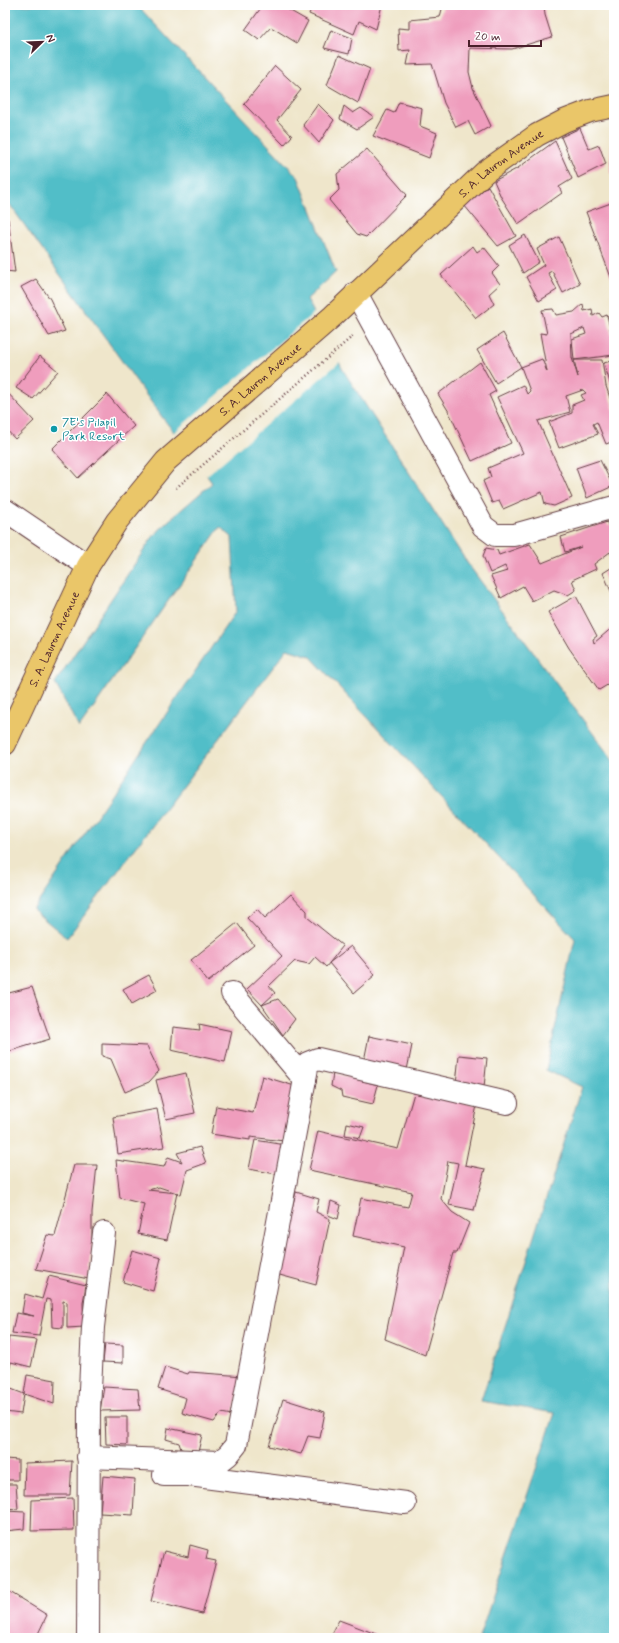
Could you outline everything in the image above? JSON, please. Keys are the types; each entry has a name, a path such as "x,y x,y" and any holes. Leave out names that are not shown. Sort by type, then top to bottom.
{"highway":[{"name":"S. A. Lauron Avenue","path":"5,744 88,566 117,521 166,461 333,316 356,292 485,172 538,135 564,121 590,111 614,106"}],"street":[{"path":"356,292 483,526 495,535 514,535 614,507"},
{"path":"5,510 88,566"},
{"path":"232,993 305,1080"},
{"path":"88,1457 219,1462 228,1455 236,1445 308,1063 318,1058 507,1103"},
{"path":"88,1638 88,1457 93,1327 104,1233"},
{"path":"149,1459 154,1469 162,1475 189,1476 405,1503"}],"path":[{"path":"183,482 351,338"}],"water":[{"path":"5,5 137,5 298,177 336,272 307,299 343,370 468,564 614,762 614,1638 479,1638 555,1413 481,1401 582,1087 546,1070 575,939 310,656 287,649 67,938 33,910 236,611 232,537 220,527 79,728 55,683 152,538 166,523 212,483 162,417 5,198"}],"pier":[{"path":"316,311 341,361 206,476 172,434"}],"building":[{"path":"263,5 280,5 308,21 297,43 271,27 259,40 245,30"},
{"path":"313,5 382,5 376,29 359,21 354,34 309,14"},
{"path":"443,5 544,5 545,15 552,37 512,49 470,48 469,72 473,88 491,126 475,135 468,121 456,127 444,103 432,64 407,65 410,50 399,51 398,28 409,29 409,20 440,17"},
{"path":"331,30 352,38 349,54 324,48"},
{"path":"339,55 370,69 358,103 327,85"},
{"path":"275,66 301,90 277,120 292,136 284,145 244,104"},
{"path":"399,102 422,108 420,126 437,133 429,158 373,136 387,110 394,113"},
{"path":"318,104 334,120 319,143 303,125"},
{"path":"344,106 353,113 361,108 374,117 357,129 340,119"},
{"path":"614,120 614,174 610,173 612,121"},
{"path":"580,128 589,149 599,145 606,164 578,178 561,137"},
{"path":"555,141 572,179 559,187 562,193 518,224 501,197 494,181 518,168"},
{"path":"367,149 407,195 366,237 357,234 329,200 339,190 337,174"},
{"path":"488,186 516,236 498,246 464,205"},
{"path":"611,203 614,210 614,285 586,212"},
{"path":"5,219 8,219 15,272 5,271"},
{"path":"525,235 539,262 523,273 509,245"},
{"path":"559,237 580,284 563,293 552,271 548,273 557,290 539,301 526,277 544,265 537,249"},
{"path":"473,246 477,252 484,247 499,266 492,273 500,284 489,294 494,304 476,318 441,275"},
{"path":"36,279 50,299 65,331 49,336 21,287"},
{"path":"583,304 584,311 592,309 593,316 599,313 602,317 607,315 614,345 614,355 574,360 602,360 606,386 614,410 614,441 606,444 597,422 593,424 598,434 559,448 549,422 572,413 572,405 584,400 581,395 586,393 583,390 566,396 570,412 538,421 572,498 554,506 545,504 542,492 503,509 499,501 492,503 483,481 491,477 488,468 523,453 497,397 523,385 527,394 530,391 521,367 542,359 547,372 540,333 547,334 542,310 553,309 556,315 574,312","holes":["584,328 586,334 572,339 574,360 578,377 572,358 571,334"]},
{"path":"503,333 521,367 496,383 477,350"},
{"path":"40,356 58,371 33,399 16,388"},
{"path":"614,360 614,385 611,386 604,363"},
{"path":"480,362 496,391 489,395 511,443 472,461 449,412 438,394"},
{"path":"5,390 34,421 15,439 5,428"},
{"path":"107,394 134,426 78,478 52,449"},
{"path":"600,460 613,486 587,498 576,468"},
{"path":"607,522 608,525 614,523 614,560 610,552 594,564 596,569 572,580 576,590 568,595 554,590 532,601 523,586 501,598 491,576 507,571 505,566 490,573 483,556 486,548 497,550 499,555 530,544 542,563 581,547 565,552 561,537"},
{"path":"614,566 614,598 603,573"},
{"path":"576,596 597,636 593,639 594,643 614,626 614,681 599,690 569,648 548,612"},
{"path":"291,894 307,911 307,917 343,946 326,967 315,957 309,964 295,961 269,986 275,993 262,1005 247,989 282,956 247,918 257,909 265,918"},
{"path":"237,923 254,945 208,982 191,960"},
{"path":"351,946 375,975 354,993 329,963"},
{"path":"149,975 157,990 132,1004 123,989"},
{"path":"32,987 50,1039 7,1052 5,1047 5,994"},
{"path":"278,999 295,1019 283,1035 262,1005"},
{"path":"199,1024 232,1031 225,1062 171,1050 173,1027 200,1030"},
{"path":"369,1036 412,1045 406,1075 363,1066"},
{"path":"102,1044 147,1046 159,1071 149,1082 125,1092 111,1059 102,1056"},
{"path":"459,1055 487,1058 484,1087 456,1084"},
{"path":"186,1073 195,1113 166,1119 156,1080"},
{"path":"333,1073 378,1085 373,1104 342,1097 341,1091 331,1086"},
{"path":"262,1076 298,1087 284,1141 250,1137 250,1140 211,1134 216,1106 253,1113"},
{"path":"414,1093 477,1105 465,1165 485,1169 474,1210 449,1205 458,1163 448,1161 441,1199 452,1212 469,1223 457,1253 453,1253 425,1355 385,1339 404,1247 353,1236 361,1198 408,1207 412,1192 309,1170 318,1131 398,1149"},
{"path":"157,1109 164,1147 118,1154 113,1117"},
{"path":"347,1123 364,1127 360,1138 345,1135"},
{"path":"255,1140 286,1145 281,1175 249,1169"},
{"path":"200,1147 206,1163 187,1170 181,1194 177,1193 167,1240 138,1234 144,1204 120,1198 116,1160 164,1167 168,1157 182,1162 177,1153","holes":["159,1187 177,1193 148,1190"]},
{"path":"74,1165 97,1165 92,1212 92,1244 89,1279 36,1269 47,1235 55,1236"},
{"path":"296,1192 319,1199 316,1212 330,1219 316,1285 276,1274"},
{"path":"331,1201 341,1205 338,1219 328,1215"},
{"path":"132,1250 161,1258 153,1291 123,1282"},
{"path":"49,1276 86,1285 83,1303 84,1327 67,1328 67,1302 63,1301 63,1328 52,1327 51,1300 46,1299 39,1336 12,1333 16,1313 34,1316 22,1313 25,1294 42,1299"},
{"path":"9,1337 37,1340 31,1367 11,1362 6,1387 24,1394 21,1414 5,1412 5,1361"},
{"path":"105,1344 123,1345 123,1363 103,1362"},
{"path":"165,1367 188,1374 189,1372 244,1376 232,1415 221,1413 214,1422 182,1413 186,1398 158,1389"},
{"path":"27,1375 55,1380 54,1404 24,1394"},
{"path":"104,1387 138,1389 140,1410 100,1411"},
{"path":"283,1399 325,1412 320,1438 308,1436 301,1454 269,1446"},
{"path":"105,1417 127,1417 127,1445 106,1444"},
{"path":"168,1428 202,1435 198,1452 181,1449 179,1443 166,1439"},
{"path":"5,1459 18,1460 18,1480 5,1480"},
{"path":"72,1461 70,1495 24,1495 25,1463"},
{"path":"103,1476 135,1479 133,1515 100,1513"},
{"path":"5,1484 16,1484 18,1509 5,1508"},
{"path":"73,1498 74,1530 31,1531 32,1500"},
{"path":"5,1511 25,1512 24,1529 5,1531"},
{"path":"190,1545 208,1550 206,1559 216,1561 202,1614 151,1601 164,1551 188,1557"},
{"path":"5,1589 47,1615 36,1638 5,1638"},
{"path":"339,1620 376,1634 375,1638 330,1638"}],"place":[{"name":"7E's Pilapil Park Resort","path":"54,429"}]}
